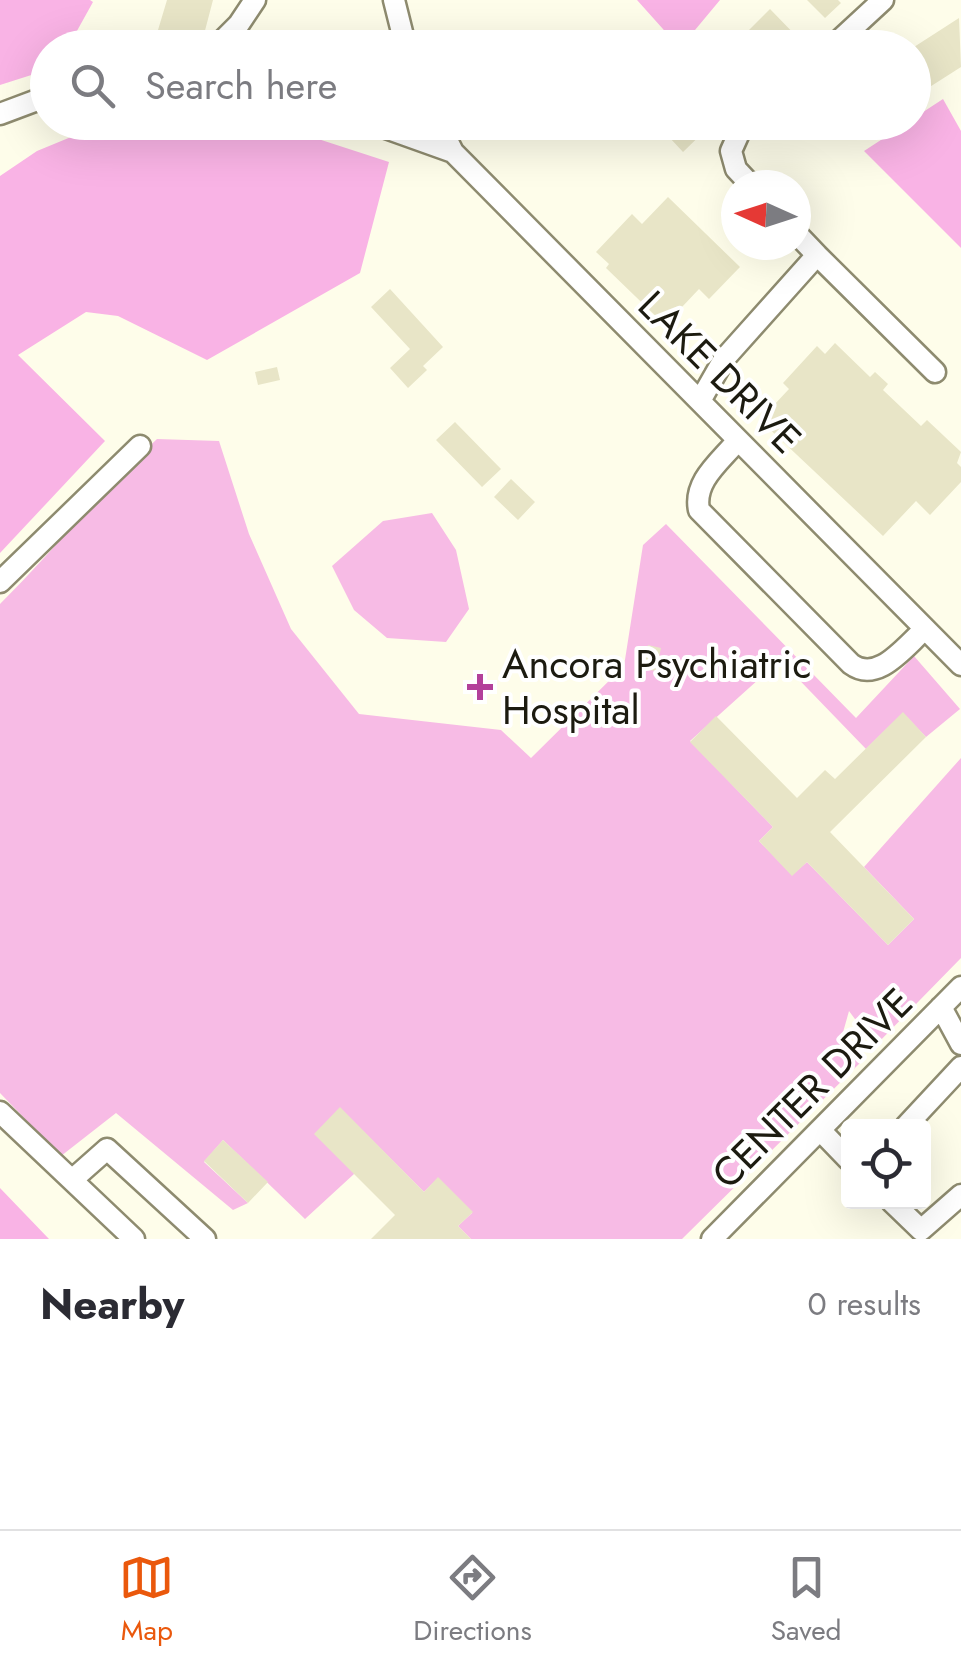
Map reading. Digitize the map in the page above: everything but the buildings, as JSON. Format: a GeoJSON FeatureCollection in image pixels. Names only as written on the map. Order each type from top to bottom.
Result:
{"type":"FeatureCollection","features":[{"type":"Feature","properties":{"kind":"lane"},"geometry":{"type":"LineString","coordinates":[[234,30],[255,0]]}},
{"type":"Feature","properties":{"kind":"lane"},"geometry":{"type":"LineString","coordinates":[[394,0],[402,30]]}},
{"type":"Feature","properties":{"kind":"lane"},"geometry":{"type":"LineString","coordinates":[[850,30],[882,0]]}},
{"type":"Feature","properties":{"kind":"lane"},"geometry":{"type":"LineString","coordinates":[[0,114],[30,103]]}},
{"type":"Feature","properties":{"kind":"lane"},"geometry":{"type":"LineString","coordinates":[[419,140],[453,152]]}},
{"type":"Feature","properties":{"kind":"lane","name":"LAKE DRIVE"},"geometry":{"type":"LineString","coordinates":[[447,140],[453,152],[961,665]]}},
{"type":"Feature","properties":{"kind":"lane"},"geometry":{"type":"LineString","coordinates":[[736,140],[730,151],[737,170]]}},
{"type":"Feature","properties":{"kind":"lane"},"geometry":{"type":"LineString","coordinates":[[811,249],[935,372]]}},
{"type":"Feature","properties":{"kind":"lane"},"geometry":{"type":"LineString","coordinates":[[700,401],[724,358],[817,255]]}},
{"type":"Feature","properties":{"kind":"lane"},"geometry":{"type":"LineString","coordinates":[[738,440],[700,484],[696,496],[699,510],[837,650],[858,670],[878,670],[925,629]]}},
{"type":"Feature","properties":{"kind":"lane"},"geometry":{"type":"LineString","coordinates":[[0,582],[140,446]]}},
{"type":"Feature","properties":{"kind":"lane","name":"CENTER DRIVE"},"geometry":{"type":"LineString","coordinates":[[712,1239],[961,987]]}},
{"type":"Feature","properties":{"kind":"lane"},"geometry":{"type":"LineString","coordinates":[[942,1007],[961,1044]]}},
{"type":"Feature","properties":{"kind":"lane"},"geometry":{"type":"LineString","coordinates":[[912,1119],[961,1066]]}},
{"type":"Feature","properties":{"kind":"lane"},"geometry":{"type":"LineString","coordinates":[[0,1112],[134,1239]]}},
{"type":"Feature","properties":{"kind":"lane"},"geometry":{"type":"LineString","coordinates":[[820,1130],[841,1152]]}},
{"type":"Feature","properties":{"kind":"lane"},"geometry":{"type":"LineString","coordinates":[[72,1180],[107,1150],[204,1239]]}},
{"type":"Feature","properties":{"kind":"lane"},"geometry":{"type":"LineString","coordinates":[[900,1209],[922,1230],[961,1195]]}},
{"type":"Feature","properties":{"kind":"shaded area"},"geometry":{"type":"Polygon","coordinates":[[[0,0],[93,2],[77,30],[30,30],[30,75],[0,85],[0,0]]]}},
{"type":"Feature","properties":{"kind":"shaded area"},"geometry":{"type":"Polygon","coordinates":[[[637,0],[720,0],[695,30],[664,30],[637,0]]]}},
{"type":"Feature","properties":{"kind":"shaded area"},"geometry":{"type":"Polygon","coordinates":[[[943,99],[961,131],[961,248],[864,151],[881,140],[931,140],[931,107],[943,99]]]}},
{"type":"Feature","properties":{"kind":"shaded area"},"geometry":{"type":"Polygon","coordinates":[[[64,140],[321,140],[389,162],[360,273],[207,360],[118,316],[86,312],[18,355],[105,441],[0,553],[0,176],[37,151],[64,140]]]}},
{"type":"Feature","properties":{"kind":"shaded area"},"geometry":{"type":"Polygon","coordinates":[[[157,439],[219,441],[249,534],[291,629],[359,714],[501,730],[531,758],[624,666],[643,545],[666,524],[856,718],[914,656],[960,709],[926,737],[903,713],[866,749],[780,660],[690,741],[773,827],[759,841],[792,875],[807,862],[888,945],[914,919],[864,867],[961,758],[961,958],[875,1046],[849,1011],[842,1036],[863,1060],[682,1239],[471,1239],[458,1226],[472,1213],[438,1178],[424,1192],[340,1108],[354,1174],[305,1219],[223,1140],[204,1162],[248,1203],[233,1210],[116,1113],[61,1156],[0,1093],[0,604],[157,439]]]}},
{"type":"Feature","properties":{"kind":"shaded area"},"geometry":{"type":"Polygon","coordinates":[[[432,513],[456,550],[469,609],[446,642],[387,638],[354,610],[332,566],[383,521],[432,513]]]}},
{"type":"Feature","properties":{"kind":"shaded area"},"geometry":{"type":"Polygon","coordinates":[[[0,1188],[49,1239],[0,1239],[0,1188]]]}},
{"type":"Feature","properties":{"kind":"place","name":"Ancora Psychiatric Hospital"},"geometry":{"type":"Point","coordinates":[480,687]}}]}
